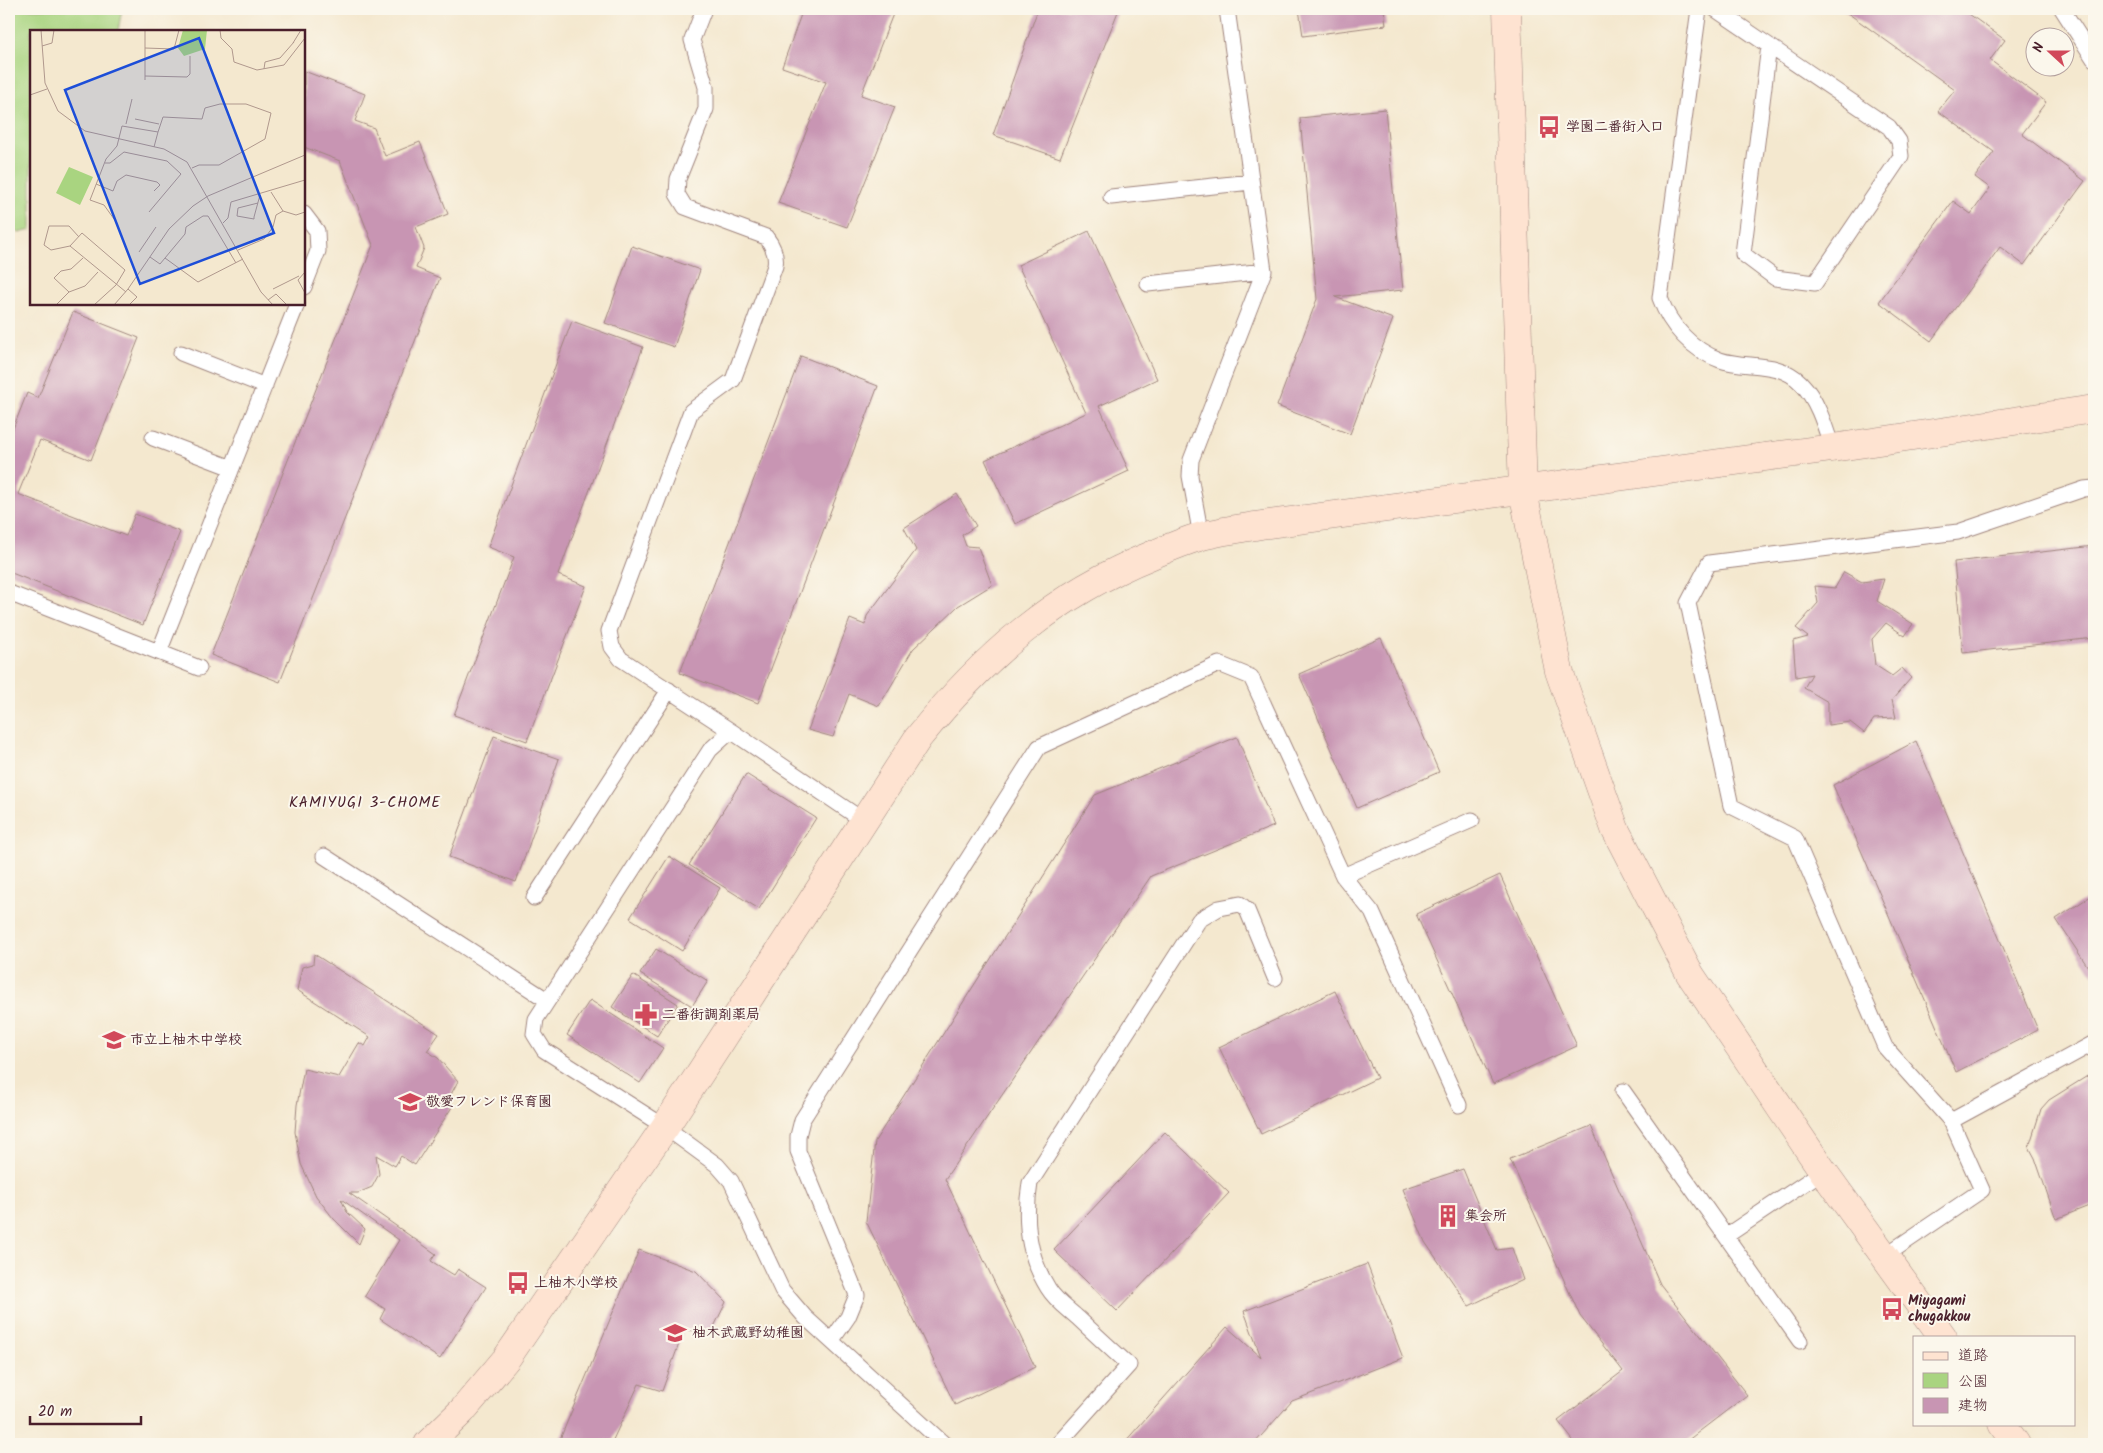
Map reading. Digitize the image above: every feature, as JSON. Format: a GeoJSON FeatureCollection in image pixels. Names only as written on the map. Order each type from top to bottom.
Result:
{"type":"FeatureCollection","features":[{"type":"Feature","properties":{"kind":"street"},"geometry":{"type":"LineString","coordinates":[[1507,9],[1523,491],[1559,671],[1615,829],[1690,974],[1823,1171],[1886,1255],[1941,1334]]}},
{"type":"Feature","properties":{"kind":"street"},"geometry":{"type":"LineString","coordinates":[[428,1444],[462,1412],[506,1359],[665,1127],[918,738],[943,707],[981,666],[1019,633],[1069,598],[1121,568],[1201,536],[1261,525],[1832,448],[2094,409]]}},
{"type":"Feature","properties":{"kind":"street"},"geometry":{"type":"LineString","coordinates":[[2003,1426],[2016,1444]]}},
{"type":"Feature","properties":{"kind":"lane"},"geometry":{"type":"LineString","coordinates":[[704,9],[692,40],[706,87],[706,109],[678,179],[677,194],[685,207],[766,237],[776,258],[775,266],[733,380],[691,410],[609,631],[612,647],[621,659],[864,821]]}},
{"type":"Feature","properties":{"kind":"lane"},"geometry":{"type":"LineString","coordinates":[[1201,536],[1190,476],[1191,460],[1264,271],[1227,9]]}},
{"type":"Feature","properties":{"kind":"lane"},"geometry":{"type":"LineString","coordinates":[[1700,9],[1660,298],[1673,324],[1698,348],[1721,360],[1768,366],[1788,373],[1801,383],[1813,401],[1824,424],[1832,448]]}},
{"type":"Feature","properties":{"kind":"lane"},"geometry":{"type":"LineString","coordinates":[[1715,9],[1889,127],[1898,141],[1901,156],[1814,283],[1775,278],[1742,254],[1769,46]]}},
{"type":"Feature","properties":{"kind":"lane"},"geometry":{"type":"LineString","coordinates":[[2062,9],[2094,59]]}},
{"type":"Feature","properties":{"kind":"lane"},"geometry":{"type":"LineString","coordinates":[[1111,197],[1251,182]]}},
{"type":"Feature","properties":{"kind":"lane"},"geometry":{"type":"LineString","coordinates":[[305,215],[317,231],[318,251],[305,284]]}},
{"type":"Feature","properties":{"kind":"lane"},"geometry":{"type":"LineString","coordinates":[[1148,284],[1264,271]]}},
{"type":"Feature","properties":{"kind":"lane"},"geometry":{"type":"LineString","coordinates":[[159,652],[297,305]]}},
{"type":"Feature","properties":{"kind":"lane"},"geometry":{"type":"LineString","coordinates":[[181,353],[265,386]]}},
{"type":"Feature","properties":{"kind":"lane"},"geometry":{"type":"LineString","coordinates":[[153,438],[232,468]]}},
{"type":"Feature","properties":{"kind":"lane"},"geometry":{"type":"LineString","coordinates":[[1886,1255],[1982,1190],[1951,1121],[1885,1047],[1795,838],[1731,806],[1688,603],[1709,563],[1958,532],[2084,489],[2094,488]]}},
{"type":"Feature","properties":{"kind":"lane"},"geometry":{"type":"LineString","coordinates":[[9,593],[200,668]]}},
{"type":"Feature","properties":{"kind":"lane"},"geometry":{"type":"LineString","coordinates":[[832,1340],[848,1317],[857,1295],[798,1151],[798,1136],[802,1120],[1039,747],[1220,664],[1251,677],[1343,876],[1372,912],[1458,1105]]}},
{"type":"Feature","properties":{"kind":"lane"},"geometry":{"type":"LineString","coordinates":[[534,898],[669,690]]}},
{"type":"Feature","properties":{"kind":"lane"},"geometry":{"type":"LineString","coordinates":[[731,732],[710,750],[536,1019],[534,1034],[544,1050],[665,1127],[718,1165],[731,1181],[782,1290],[805,1317],[944,1444]]}},
{"type":"Feature","properties":{"kind":"lane"},"geometry":{"type":"LineString","coordinates":[[1343,876],[1472,820]]}},
{"type":"Feature","properties":{"kind":"lane"},"geometry":{"type":"LineString","coordinates":[[324,856],[548,1000]]}},
{"type":"Feature","properties":{"kind":"lane"},"geometry":{"type":"LineString","coordinates":[[1058,1444],[1130,1365],[1048,1289],[1033,1253],[1028,1230],[1026,1206],[1030,1183],[1199,920],[1219,908],[1240,904],[1248,910],[1275,978]]}},
{"type":"Feature","properties":{"kind":"lane"},"geometry":{"type":"LineString","coordinates":[[1951,1121],[2094,1043]]}},
{"type":"Feature","properties":{"kind":"lane"},"geometry":{"type":"LineString","coordinates":[[1622,1091],[1800,1341]]}},
{"type":"Feature","properties":{"kind":"lane"},"geometry":{"type":"LineString","coordinates":[[1726,1236],[1823,1171]]}},
{"type":"Feature","properties":{"kind":"green space"},"geometry":{"type":"Polygon","coordinates":[[[9,9],[122,9],[118,30],[30,30],[30,230],[19,233],[9,226],[9,9]]]}},
{"type":"Feature","properties":{"kind":"building"},"geometry":{"type":"Polygon","coordinates":[[[803,9],[895,9],[861,95],[895,107],[847,227],[778,203],[826,82],[782,67],[803,9]]]}},
{"type":"Feature","properties":{"kind":"building"},"geometry":{"type":"Polygon","coordinates":[[[1038,9],[1119,9],[1060,158],[993,135],[1038,9]]]}},
{"type":"Feature","properties":{"kind":"building"},"geometry":{"type":"Polygon","coordinates":[[[1299,9],[1384,9],[1386,25],[1303,36],[1299,9]]]}},
{"type":"Feature","properties":{"kind":"building"},"geometry":{"type":"Polygon","coordinates":[[[1842,9],[1962,9],[2005,40],[1990,60],[2046,102],[2022,134],[2085,181],[2024,265],[2000,247],[1931,341],[1879,302],[1953,201],[1971,214],[1990,188],[1975,177],[1994,152],[1938,111],[1955,90],[1842,9]]]}},
{"type":"Feature","properties":{"kind":"building"},"geometry":{"type":"Polygon","coordinates":[[[305,71],[365,94],[355,121],[374,128],[385,156],[420,142],[448,214],[416,227],[424,248],[416,268],[440,278],[280,682],[211,655],[373,245],[340,161],[305,147],[305,71]]]}},
{"type":"Feature","properties":{"kind":"building"},"geometry":{"type":"Polygon","coordinates":[[[1385,109],[1403,290],[1335,297],[1393,319],[1350,434],[1277,406],[1317,299],[1300,118],[1385,109]]]}},
{"type":"Feature","properties":{"kind":"building"},"geometry":{"type":"Polygon","coordinates":[[[1089,231],[1157,379],[1099,406],[1129,471],[1015,524],[985,460],[1086,413],[1018,265],[1089,231]]]}},
{"type":"Feature","properties":{"kind":"building"},"geometry":{"type":"Polygon","coordinates":[[[632,246],[700,270],[674,347],[605,323],[632,246]]]}},
{"type":"Feature","properties":{"kind":"building"},"geometry":{"type":"Polygon","coordinates":[[[73,312],[139,338],[91,460],[40,440],[18,494],[126,536],[135,514],[180,532],[143,625],[9,572],[9,439],[27,393],[38,398],[73,312]]]}},
{"type":"Feature","properties":{"kind":"building"},"geometry":{"type":"Polygon","coordinates":[[[572,321],[643,347],[558,575],[586,586],[527,741],[454,715],[514,557],[488,547],[572,321]]]}},
{"type":"Feature","properties":{"kind":"building"},"geometry":{"type":"Polygon","coordinates":[[[801,356],[878,386],[758,703],[680,673],[801,356]]]}},
{"type":"Feature","properties":{"kind":"building"},"geometry":{"type":"Polygon","coordinates":[[[957,494],[976,526],[962,535],[966,546],[978,547],[992,585],[958,606],[913,649],[879,706],[849,694],[833,737],[808,730],[850,619],[865,625],[867,616],[916,550],[904,528],[957,494]]]}},
{"type":"Feature","properties":{"kind":"building"},"geometry":{"type":"Polygon","coordinates":[[[2094,546],[2094,638],[1963,653],[1954,562],[2094,546]]]}},
{"type":"Feature","properties":{"kind":"building"},"geometry":{"type":"Polygon","coordinates":[[[1844,572],[1862,582],[1884,579],[1877,601],[1913,624],[1905,636],[1886,623],[1872,639],[1875,665],[1892,676],[1902,668],[1911,678],[1892,700],[1896,718],[1874,719],[1864,733],[1850,722],[1828,725],[1828,702],[1804,688],[1812,674],[1796,677],[1793,641],[1808,637],[1796,628],[1818,603],[1815,586],[1835,588],[1844,572]]]}},
{"type":"Feature","properties":{"kind":"building"},"geometry":{"type":"Polygon","coordinates":[[[1381,638],[1439,772],[1357,808],[1299,674],[1381,638]]]}},
{"type":"Feature","properties":{"kind":"building"},"geometry":{"type":"Polygon","coordinates":[[[494,736],[559,759],[516,882],[449,857],[494,736]]]}},
{"type":"Feature","properties":{"kind":"building"},"geometry":{"type":"Polygon","coordinates":[[[1237,737],[1274,826],[1151,876],[945,1179],[1035,1367],[955,1405],[866,1221],[875,1141],[1095,795],[1237,737]]]}},
{"type":"Feature","properties":{"kind":"building"},"geometry":{"type":"Polygon","coordinates":[[[1916,741],[2038,1030],[1956,1072],[1833,785],[1916,741]]]}},
{"type":"Feature","properties":{"kind":"building"},"geometry":{"type":"Polygon","coordinates":[[[746,774],[816,818],[759,909],[689,865],[746,774]]]}},
{"type":"Feature","properties":{"kind":"building"},"geometry":{"type":"Polygon","coordinates":[[[669,856],[720,888],[682,951],[630,918],[669,856]]]}},
{"type":"Feature","properties":{"kind":"building"},"geometry":{"type":"Polygon","coordinates":[[[1500,875],[1577,1046],[1493,1084],[1416,914],[1500,875]]]}},
{"type":"Feature","properties":{"kind":"building"},"geometry":{"type":"Polygon","coordinates":[[[2094,894],[2094,976],[2056,919],[2094,894]]]}},
{"type":"Feature","properties":{"kind":"building"},"geometry":{"type":"Polygon","coordinates":[[[656,949],[708,981],[692,1006],[640,974],[656,949]]]}},
{"type":"Feature","properties":{"kind":"building"},"geometry":{"type":"Polygon","coordinates":[[[314,954],[439,1034],[427,1051],[438,1058],[458,1081],[446,1104],[452,1107],[415,1165],[401,1156],[395,1166],[376,1155],[379,1174],[372,1187],[358,1193],[349,1193],[436,1254],[431,1261],[454,1275],[458,1269],[486,1287],[440,1359],[380,1319],[385,1309],[365,1296],[399,1240],[341,1199],[347,1212],[365,1229],[359,1244],[333,1218],[316,1196],[301,1164],[295,1132],[297,1105],[304,1069],[339,1077],[359,1043],[365,1046],[370,1037],[297,990],[302,967],[313,964],[314,954]]]}},
{"type":"Feature","properties":{"kind":"building"},"geometry":{"type":"Polygon","coordinates":[[[633,975],[678,1004],[657,1036],[612,1007],[633,975]]]}},
{"type":"Feature","properties":{"kind":"building"},"geometry":{"type":"Polygon","coordinates":[[[1335,991],[1377,1078],[1261,1134],[1219,1047],[1335,991]]]}},
{"type":"Feature","properties":{"kind":"building"},"geometry":{"type":"Polygon","coordinates":[[[590,1000],[663,1048],[640,1083],[567,1035],[590,1000]]]}},
{"type":"Feature","properties":{"kind":"building"},"geometry":{"type":"Polygon","coordinates":[[[2089,1075],[2094,1077],[2094,1204],[2056,1219],[2035,1158],[2029,1147],[2041,1109],[2049,1100],[2089,1075]]]}},
{"type":"Feature","properties":{"kind":"building"},"geometry":{"type":"Polygon","coordinates":[[[1591,1126],[1660,1284],[1747,1395],[1683,1444],[1576,1444],[1558,1421],[1623,1371],[1580,1316],[1510,1159],[1591,1126]]]}},
{"type":"Feature","properties":{"kind":"building"},"geometry":{"type":"Polygon","coordinates":[[[1165,1132],[1229,1193],[1117,1311],[1054,1250],[1165,1132]]]}},
{"type":"Feature","properties":{"kind":"building","name":"集会所"},"geometry":{"type":"Polygon","coordinates":[[[1463,1169],[1497,1250],[1512,1248],[1523,1280],[1469,1306],[1425,1242],[1403,1189],[1463,1169]]]}},
{"type":"Feature","properties":{"kind":"building"},"geometry":{"type":"Polygon","coordinates":[[[639,1250],[696,1271],[726,1302],[712,1331],[684,1330],[662,1391],[639,1384],[611,1444],[558,1444],[639,1250]]]}},
{"type":"Feature","properties":{"kind":"building"},"geometry":{"type":"Polygon","coordinates":[[[1367,1264],[1403,1358],[1292,1401],[1254,1444],[1123,1444],[1227,1327],[1261,1357],[1244,1311],[1367,1264]]]}},
{"type":"Feature","properties":{"kind":"place","name":"学園二番街入口"},"geometry":{"type":"Point","coordinates":[1549,127]}},
{"type":"Feature","properties":{"kind":"place","name":"二番街調剤薬局"},"geometry":{"type":"Point","coordinates":[646,1015]}},
{"type":"Feature","properties":{"kind":"place","name":"市立上柚木中学校"},"geometry":{"type":"Point","coordinates":[114,1040]}},
{"type":"Feature","properties":{"kind":"place","name":"敬愛フレンド保育園"},"geometry":{"type":"Point","coordinates":[410,1102]}},
{"type":"Feature","properties":{"kind":"place","name":"集会所"},"geometry":{"type":"Point","coordinates":[1448,1216]}},
{"type":"Feature","properties":{"kind":"place","name":"上柚木小学校"},"geometry":{"type":"Point","coordinates":[518,1283]}},
{"type":"Feature","properties":{"kind":"place","name":"Miyagami chugakkou"},"geometry":{"type":"Point","coordinates":[1892,1309]}},
{"type":"Feature","properties":{"kind":"place","name":"柚木武蔵野幼稚園"},"geometry":{"type":"Point","coordinates":[675,1333]}},
{"type":"Feature","properties":{"kind":"district","name":"KAMIYUGI 3-CHOME"},"geometry":{"type":"Point","coordinates":[365,803]}}]}
